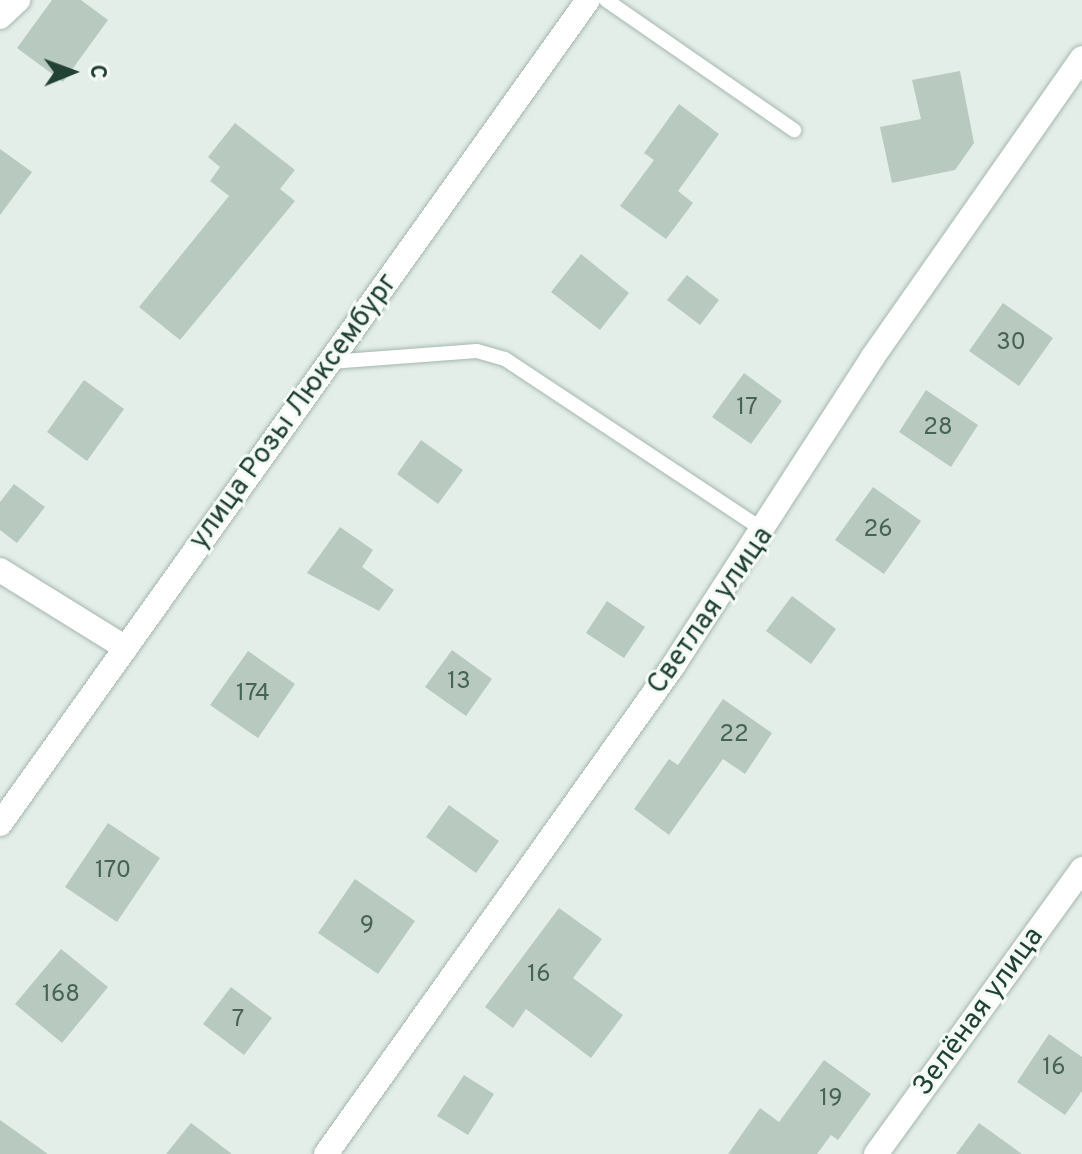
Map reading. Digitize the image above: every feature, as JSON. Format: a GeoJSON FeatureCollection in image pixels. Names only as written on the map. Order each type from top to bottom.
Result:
{"type":"FeatureCollection","features":[{"type":"Feature","properties":{"kind":"street"},"geometry":{"type":"LineString","coordinates":[[0,17],[18,0]]}},
{"type":"Feature","properties":{"kind":"street","name":"улица Розы Люксембург"},"geometry":{"type":"LineString","coordinates":[[0,824],[588,0]]}},
{"type":"Feature","properties":{"kind":"street","name":"Светлая улица"},"geometry":{"type":"LineString","coordinates":[[326,1154],[765,531],[872,358],[1082,58]]}},
{"type":"Feature","properties":{"kind":"street"},"geometry":{"type":"LineString","coordinates":[[0,570],[126,648]]}},
{"type":"Feature","properties":{"kind":"street","name":"Зелёная улица"},"geometry":{"type":"LineString","coordinates":[[876,1154],[1082,869]]}},
{"type":"Feature","properties":{"kind":"lane"},"geometry":{"type":"LineString","coordinates":[[606,0],[794,130]]}},
{"type":"Feature","properties":{"kind":"lane"},"geometry":{"type":"LineString","coordinates":[[330,362],[477,351],[505,359],[765,531]]}},
{"type":"Feature","properties":{"kind":"building"},"geometry":{"type":"Polygon","coordinates":[[[52,0],[81,0],[108,20],[63,82],[17,48],[52,0]]]}},
{"type":"Feature","properties":{"kind":"building"},"geometry":{"type":"Polygon","coordinates":[[[960,71],[974,143],[955,170],[892,183],[880,127],[921,119],[912,80],[960,71]]]}},
{"type":"Feature","properties":{"kind":"building"},"geometry":{"type":"Polygon","coordinates":[[[679,104],[719,134],[678,191],[693,203],[666,239],[620,206],[654,160],[644,153],[679,104]]]}},
{"type":"Feature","properties":{"kind":"building"},"geometry":{"type":"Polygon","coordinates":[[[235,123],[295,170],[280,189],[295,201],[180,340],[139,307],[229,196],[210,181],[220,167],[208,157],[235,123]]]}},
{"type":"Feature","properties":{"kind":"building"},"geometry":{"type":"Polygon","coordinates":[[[0,149],[32,172],[0,215],[0,149]]]}},
{"type":"Feature","properties":{"kind":"building"},"geometry":{"type":"Polygon","coordinates":[[[581,254],[629,293],[600,330],[551,292],[581,254]]]}},
{"type":"Feature","properties":{"kind":"building"},"geometry":{"type":"Polygon","coordinates":[[[687,275],[719,300],[700,325],[667,300],[687,275]]]}},
{"type":"Feature","properties":{"kind":"building"},"geometry":{"type":"Polygon","coordinates":[[[1003,303],[1053,338],[1019,386],[969,351],[1003,303]]]}},
{"type":"Feature","properties":{"kind":"building"},"geometry":{"type":"Polygon","coordinates":[[[744,373],[782,401],[751,444],[712,417],[744,373]]]}},
{"type":"Feature","properties":{"kind":"building"},"geometry":{"type":"Polygon","coordinates":[[[84,380],[124,409],[87,461],[47,432],[84,380]]]}},
{"type":"Feature","properties":{"kind":"building"},"geometry":{"type":"Polygon","coordinates":[[[926,390],[978,425],[951,467],[899,432],[926,390]]]}},
{"type":"Feature","properties":{"kind":"building"},"geometry":{"type":"Polygon","coordinates":[[[421,440],[463,470],[438,504],[397,474],[421,440]]]}},
{"type":"Feature","properties":{"kind":"building"},"geometry":{"type":"Polygon","coordinates":[[[14,484],[45,507],[17,543],[0,530],[0,502],[14,484]]]}},
{"type":"Feature","properties":{"kind":"building"},"geometry":{"type":"Polygon","coordinates":[[[873,487],[921,521],[884,574],[835,540],[873,487]]]}},
{"type":"Feature","properties":{"kind":"building"},"geometry":{"type":"Polygon","coordinates":[[[340,527],[373,550],[362,567],[394,590],[379,611],[307,573],[340,527]]]}},
{"type":"Feature","properties":{"kind":"building"},"geometry":{"type":"Polygon","coordinates":[[[792,596],[836,629],[811,664],[766,631],[792,596]]]}},
{"type":"Feature","properties":{"kind":"building"},"geometry":{"type":"Polygon","coordinates":[[[607,601],[645,627],[624,658],[586,633],[607,601]]]}},
{"type":"Feature","properties":{"kind":"building"},"geometry":{"type":"Polygon","coordinates":[[[452,650],[492,679],[466,716],[425,687],[452,650]]]}},
{"type":"Feature","properties":{"kind":"building"},"geometry":{"type":"Polygon","coordinates":[[[248,651],[295,684],[258,738],[210,705],[248,651]]]}},
{"type":"Feature","properties":{"kind":"building"},"geometry":{"type":"Polygon","coordinates":[[[723,699],[772,733],[745,774],[723,759],[669,835],[634,809],[669,759],[678,765],[723,699]]]}},
{"type":"Feature","properties":{"kind":"building"},"geometry":{"type":"Polygon","coordinates":[[[449,805],[499,841],[476,873],[426,837],[449,805]]]}},
{"type":"Feature","properties":{"kind":"building"},"geometry":{"type":"Polygon","coordinates":[[[108,823],[160,858],[117,922],[65,887],[108,823]]]}},
{"type":"Feature","properties":{"kind":"building"},"geometry":{"type":"Polygon","coordinates":[[[355,879],[415,921],[378,974],[318,933],[355,879]]]}},
{"type":"Feature","properties":{"kind":"building"},"geometry":{"type":"Polygon","coordinates":[[[559,908],[602,939],[573,978],[623,1015],[591,1058],[526,1009],[513,1028],[485,1007],[559,908]]]}},
{"type":"Feature","properties":{"kind":"building"},"geometry":{"type":"Polygon","coordinates":[[[61,949],[108,987],[62,1043],[15,1004],[61,949]]]}},
{"type":"Feature","properties":{"kind":"building"},"geometry":{"type":"Polygon","coordinates":[[[231,987],[272,1018],[244,1055],[203,1024],[231,987]]]}},
{"type":"Feature","properties":{"kind":"building"},"geometry":{"type":"Polygon","coordinates":[[[1049,1034],[1082,1057],[1082,1091],[1065,1115],[1017,1082],[1049,1034]]]}},
{"type":"Feature","properties":{"kind":"building"},"geometry":{"type":"Polygon","coordinates":[[[824,1060],[871,1094],[838,1140],[831,1135],[817,1154],[728,1154],[760,1108],[779,1122],[824,1060]]]}},
{"type":"Feature","properties":{"kind":"building"},"geometry":{"type":"Polygon","coordinates":[[[464,1075],[494,1094],[468,1135],[437,1116],[464,1075]]]}},
{"type":"Feature","properties":{"kind":"building"},"geometry":{"type":"Polygon","coordinates":[[[0,1120],[48,1154],[0,1154],[0,1120]]]}},
{"type":"Feature","properties":{"kind":"building"},"geometry":{"type":"Polygon","coordinates":[[[191,1123],[232,1154],[166,1154],[191,1123]]]}},
{"type":"Feature","properties":{"kind":"building"},"geometry":{"type":"Polygon","coordinates":[[[979,1123],[1022,1154],[956,1154],[979,1123]]]}}]}
